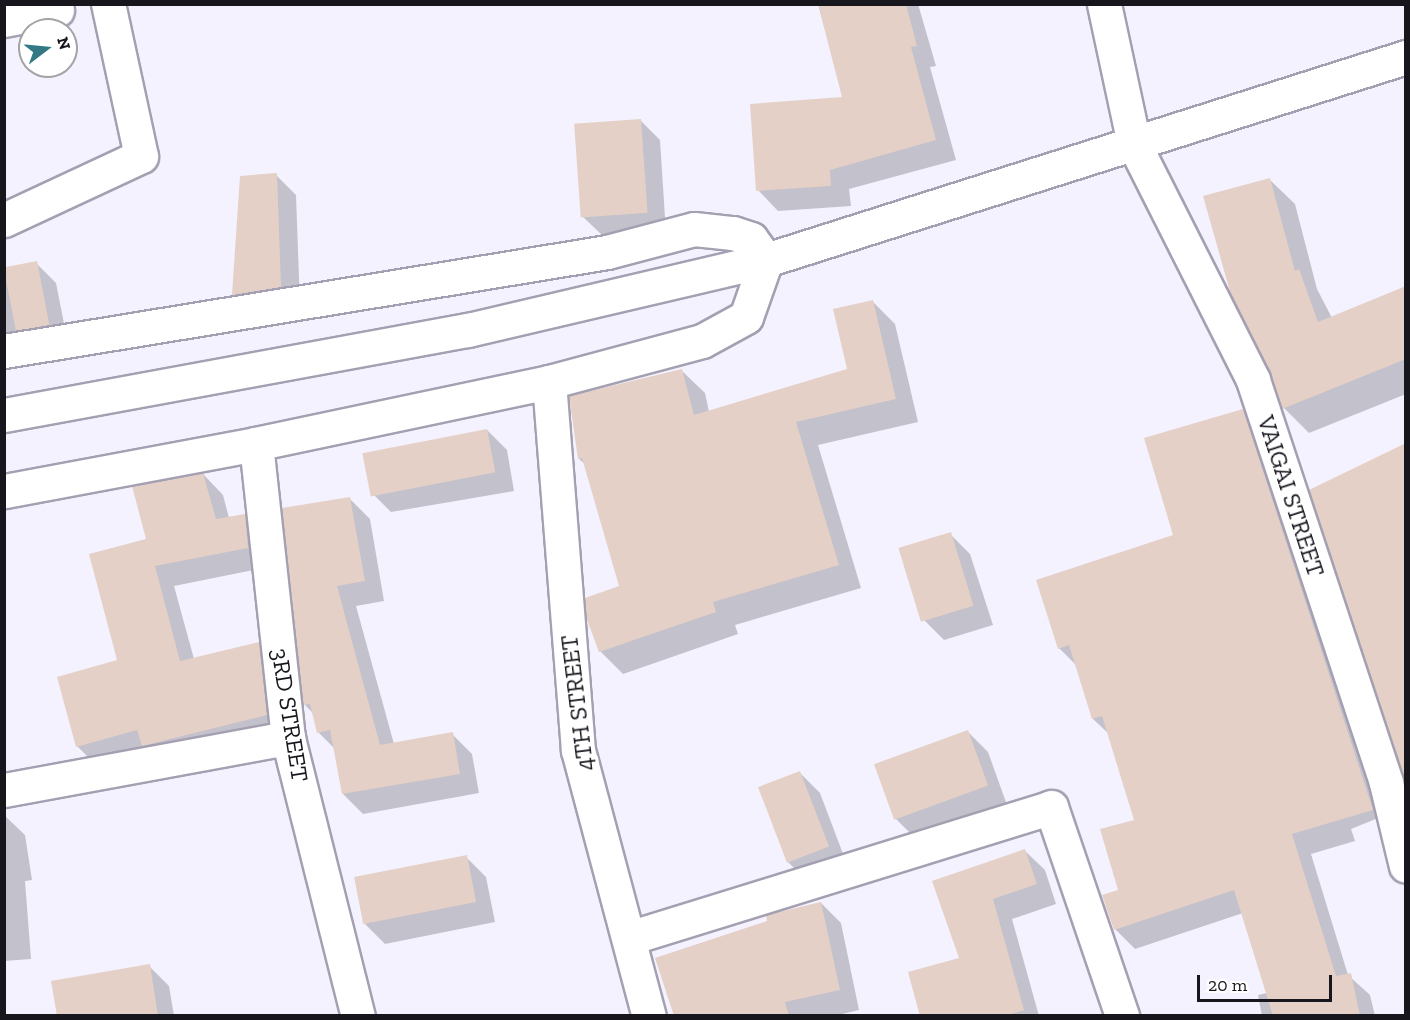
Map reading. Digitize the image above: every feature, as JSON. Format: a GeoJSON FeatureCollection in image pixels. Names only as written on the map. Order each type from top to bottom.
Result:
{"type":"FeatureCollection","features":[{"type":"Feature","properties":{"kind":"street"},"geometry":{"type":"LineString","coordinates":[[4,220],[141,156],[108,4]]}},
{"type":"Feature","properties":{"kind":"street","name":"VAIGAI STREET"},"geometry":{"type":"LineString","coordinates":[[1104,4],[1134,144],[1252,381],[1386,783],[1406,866]]}},
{"type":"Feature","properties":{"kind":"street"},"geometry":{"type":"LineString","coordinates":[[4,20],[57,10]]}},
{"type":"Feature","properties":{"kind":"street"},"geometry":{"type":"LineString","coordinates":[[4,414],[468,330],[766,260],[1406,57]]}},
{"type":"Feature","properties":{"kind":"street"},"geometry":{"type":"LineString","coordinates":[[4,351],[607,252],[694,229],[751,239],[766,260]]}},
{"type":"Feature","properties":{"kind":"street"},"geometry":{"type":"LineString","coordinates":[[4,491],[256,444],[549,382],[702,341],[746,317],[766,260]]}},
{"type":"Feature","properties":{"kind":"street","name":"4TH STREET"},"geometry":{"type":"LineString","coordinates":[[549,382],[578,750],[649,1016]]}},
{"type":"Feature","properties":{"kind":"street","name":"3RD STREET"},"geometry":{"type":"LineString","coordinates":[[256,444],[288,738],[358,1016]]}},
{"type":"Feature","properties":{"kind":"street"},"geometry":{"type":"LineString","coordinates":[[4,790],[288,738]]}},
{"type":"Feature","properties":{"kind":"street"},"geometry":{"type":"LineString","coordinates":[[629,938],[1051,807],[1122,1016]]}},
{"type":"Feature","properties":{"kind":"building"},"geometry":{"type":"Polygon","coordinates":[[[818,4],[906,4],[917,46],[911,47],[936,140],[830,170],[831,186],[756,191],[750,104],[842,97],[818,4]]]}},
{"type":"Feature","properties":{"kind":"building"},"geometry":{"type":"Polygon","coordinates":[[[641,119],[648,213],[581,217],[574,124],[641,119]]]}},
{"type":"Feature","properties":{"kind":"building"},"geometry":{"type":"Polygon","coordinates":[[[277,173],[281,287],[232,295],[240,176],[277,173]]]}},
{"type":"Feature","properties":{"kind":"building"},"geometry":{"type":"Polygon","coordinates":[[[1270,178],[1295,271],[1299,269],[1318,322],[1406,286],[1406,359],[1282,409],[1270,372],[1231,295],[1203,196],[1270,178]]]}},
{"type":"Feature","properties":{"kind":"building"},"geometry":{"type":"Polygon","coordinates":[[[37,261],[49,325],[16,331],[4,267],[37,261]]]}},
{"type":"Feature","properties":{"kind":"building"},"geometry":{"type":"Polygon","coordinates":[[[873,300],[896,399],[796,422],[839,565],[713,602],[716,612],[599,652],[586,617],[585,598],[619,586],[582,458],[578,459],[569,396],[682,369],[694,415],[847,369],[833,309],[873,300]]]}},
{"type":"Feature","properties":{"kind":"building"},"geometry":{"type":"Polygon","coordinates":[[[1243,409],[1373,810],[1292,834],[1336,976],[1351,973],[1360,1016],[1273,1016],[1234,890],[1114,930],[1102,895],[1118,890],[1100,829],[1134,820],[1102,716],[1092,719],[1069,645],[1058,649],[1036,580],[1173,535],[1144,438],[1243,409]]]}},
{"type":"Feature","properties":{"kind":"building"},"geometry":{"type":"Polygon","coordinates":[[[487,429],[495,472],[371,496],[362,453],[487,429]]]}},
{"type":"Feature","properties":{"kind":"building"},"geometry":{"type":"Polygon","coordinates":[[[1406,443],[1406,784],[1309,490],[1406,443]]]}},
{"type":"Feature","properties":{"kind":"building"},"geometry":{"type":"Polygon","coordinates":[[[203,473],[216,519],[245,514],[248,548],[155,566],[180,661],[259,642],[267,715],[142,746],[137,730],[76,747],[57,677],[117,660],[89,554],[146,539],[132,486],[203,473]]]}},
{"type":"Feature","properties":{"kind":"building"},"geometry":{"type":"Polygon","coordinates":[[[350,497],[365,581],[337,586],[380,745],[453,732],[460,774],[342,794],[330,730],[317,733],[310,704],[303,705],[282,508],[350,497]]]}},
{"type":"Feature","properties":{"kind":"building"},"geometry":{"type":"Polygon","coordinates":[[[951,532],[974,606],[921,622],[898,548],[951,532]]]}},
{"type":"Feature","properties":{"kind":"building"},"geometry":{"type":"Polygon","coordinates":[[[968,730],[988,785],[894,820],[874,764],[968,730]]]}},
{"type":"Feature","properties":{"kind":"building"},"geometry":{"type":"Polygon","coordinates":[[[800,771],[829,847],[787,863],[758,787],[800,771]]]}},
{"type":"Feature","properties":{"kind":"building"},"geometry":{"type":"Polygon","coordinates":[[[1025,849],[1037,884],[993,899],[1024,1010],[1005,1016],[920,1016],[908,972],[959,958],[932,881],[1025,849]]]}},
{"type":"Feature","properties":{"kind":"building"},"geometry":{"type":"Polygon","coordinates":[[[467,855],[476,902],[363,924],[354,877],[467,855]]]}},
{"type":"Feature","properties":{"kind":"building"},"geometry":{"type":"Polygon","coordinates":[[[821,902],[840,990],[785,1002],[789,1016],[674,1016],[655,958],[767,921],[766,915],[821,902]]]}},
{"type":"Feature","properties":{"kind":"building"},"geometry":{"type":"Polygon","coordinates":[[[150,964],[158,1016],[57,1016],[51,981],[150,964]]]}}]}
